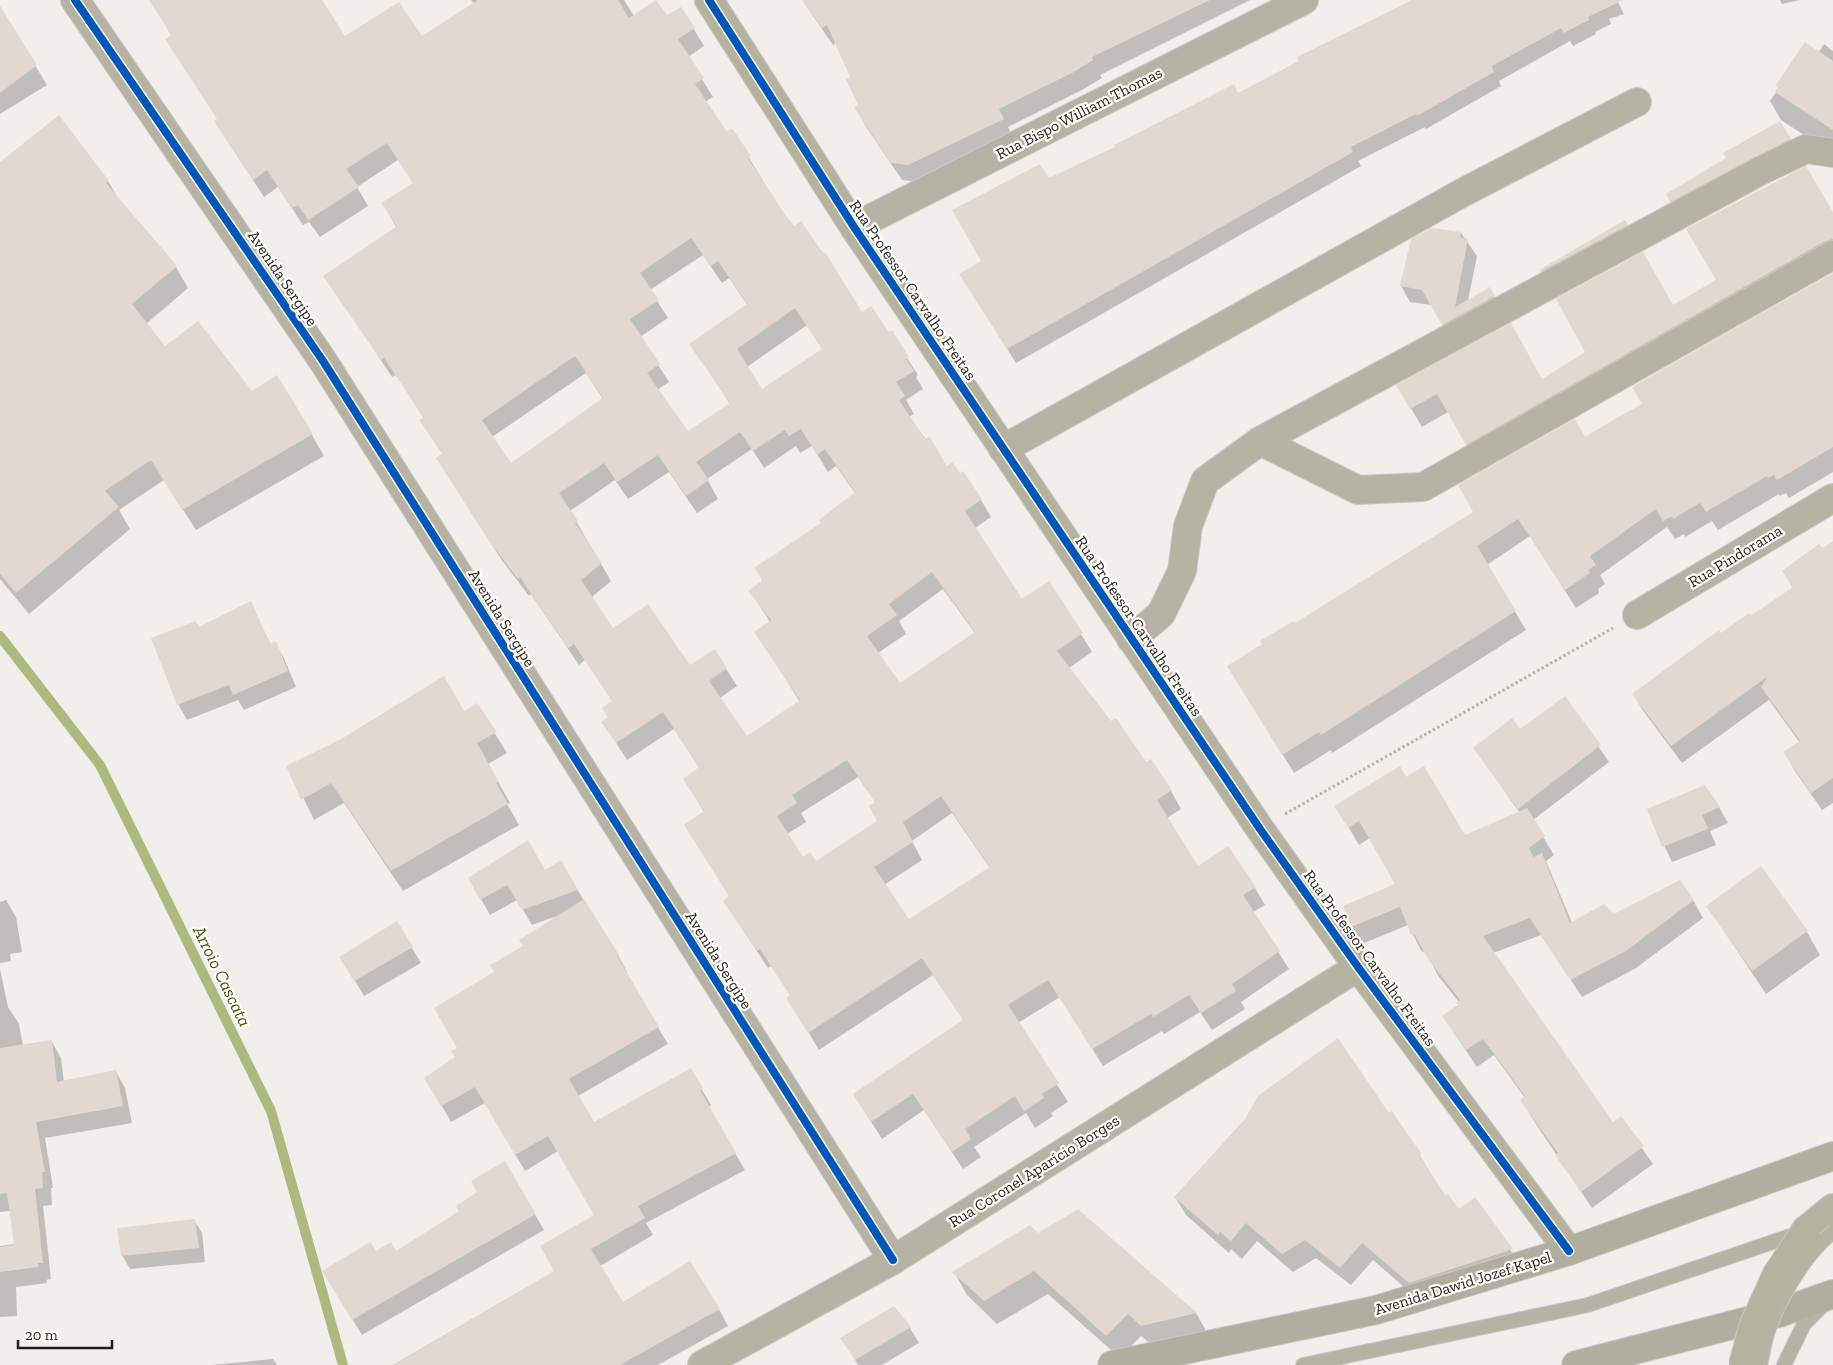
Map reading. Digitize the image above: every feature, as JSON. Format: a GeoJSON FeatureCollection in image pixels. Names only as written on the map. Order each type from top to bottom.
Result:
{"type":"FeatureCollection","features":[{"type":"Feature","properties":{"kind":"main road","name":"Avenida Dawid Jozef Kapel"},"geometry":{"type":"LineString","coordinates":[[1112,1365],[1376,1310],[1569,1251],[1833,1156]]}},
{"type":"Feature","properties":{"kind":"main road"},"geometry":{"type":"LineString","coordinates":[[1576,1365],[1779,1313],[1833,1294]]}},
{"type":"Feature","properties":{"kind":"street","name":"Avenida Sergipe"},"geometry":{"type":"LineString","coordinates":[[75,0],[323,361],[893,1260]]}},
{"type":"Feature","properties":{"kind":"street","name":"Rua Professor Carvalho Freitas"},"geometry":{"type":"LineString","coordinates":[[709,0],[854,227],[1260,829],[1358,967],[1569,1251]]}},
{"type":"Feature","properties":{"kind":"street","name":"Rua Bispo William Thomas"},"geometry":{"type":"LineString","coordinates":[[854,227],[1304,0]]}},
{"type":"Feature","properties":{"kind":"street"},"geometry":{"type":"LineString","coordinates":[[1003,449],[1462,193],[1637,102]]}},
{"type":"Feature","properties":{"kind":"street"},"geometry":{"type":"LineString","coordinates":[[1131,639],[1161,614],[1182,571],[1188,526],[1205,481],[1260,441],[1760,171],[1806,149],[1833,153]]}},
{"type":"Feature","properties":{"kind":"street"},"geometry":{"type":"LineString","coordinates":[[1260,441],[1358,490],[1424,486],[1833,255]]}},
{"type":"Feature","properties":{"kind":"street","name":"Rua Pindorama"},"geometry":{"type":"LineString","coordinates":[[1637,615],[1833,498]]}},
{"type":"Feature","properties":{"kind":"street","name":"Rua Coronel Aparício Borges"},"geometry":{"type":"LineString","coordinates":[[703,1365],[893,1260],[1358,967]]}},
{"type":"Feature","properties":{"kind":"street"},"geometry":{"type":"LineString","coordinates":[[1743,1365],[1753,1327],[1776,1276],[1806,1230],[1833,1208]]}},
{"type":"Feature","properties":{"kind":"lane"},"geometry":{"type":"LineString","coordinates":[[1303,1365],[1588,1305],[1833,1221]]}},
{"type":"Feature","properties":{"kind":"lane"},"geometry":{"type":"LineString","coordinates":[[1760,1365],[1768,1331],[1791,1284],[1821,1241],[1833,1232]]}},
{"type":"Feature","properties":{"kind":"lane"},"geometry":{"type":"LineString","coordinates":[[1784,1365],[1804,1324],[1833,1294]]}},
{"type":"Feature","properties":{"kind":"path"},"geometry":{"type":"LineString","coordinates":[[1260,829],[1637,615]]}},
{"type":"Feature","properties":{"kind":"building"},"geometry":{"type":"Polygon","coordinates":[[[149,0],[322,0],[345,36],[399,2],[422,36],[478,0],[618,0],[629,18],[656,0],[667,15],[681,7],[695,28],[678,39],[704,78],[695,84],[727,132],[732,128],[751,156],[748,158],[786,216],[794,226],[801,221],[823,253],[825,252],[862,312],[871,306],[889,332],[892,330],[909,357],[906,359],[914,371],[896,382],[905,396],[899,400],[925,439],[929,436],[947,466],[952,462],[960,473],[963,471],[982,499],[965,511],[1022,599],[1049,581],[1083,633],[1057,651],[1111,721],[1116,718],[1146,762],[1151,759],[1172,790],[1157,800],[1198,866],[1228,846],[1256,887],[1243,895],[1280,951],[1232,984],[1236,991],[1201,1013],[1189,995],[1153,1017],[1151,1014],[1092,1049],[1048,980],[1008,1005],[1059,1083],[1042,1094],[1044,1098],[1024,1111],[1015,1096],[965,1129],[971,1139],[952,1152],[913,1094],[871,1122],[853,1094],[963,1020],[922,958],[808,1033],[786,998],[790,995],[760,949],[757,951],[723,901],[729,896],[684,825],[704,811],[683,779],[699,767],[663,712],[616,743],[601,722],[608,717],[602,708],[612,701],[574,644],[568,648],[520,577],[518,579],[489,541],[436,458],[442,453],[419,420],[424,417],[384,358],[381,360],[323,276],[397,226],[381,203],[413,183],[387,143],[346,169],[359,187],[308,220],[298,205],[292,208],[267,170],[253,180],[214,121],[217,119],[165,39],[172,35],[149,0]],[[691,238],[640,273],[659,300],[630,319],[660,364],[647,373],[688,431],[730,403],[689,344],[747,304],[718,261],[711,266],[691,238]],[[795,308],[737,349],[762,389],[822,349],[795,308]],[[575,356],[482,420],[511,463],[603,398],[575,356]],[[801,429],[789,436],[785,430],[753,451],[740,432],[696,462],[709,480],[686,496],[658,455],[617,482],[604,463],[559,493],[578,521],[575,523],[602,563],[581,580],[613,628],[648,604],[690,665],[715,649],[727,668],[709,681],[747,736],[800,700],[754,632],[771,620],[748,591],[763,580],[754,568],[821,523],[819,520],[855,492],[825,449],[817,455],[801,429]],[[932,572],[889,604],[897,615],[867,636],[900,683],[975,632],[932,572]],[[847,760],[792,795],[797,803],[777,816],[803,857],[810,852],[816,861],[877,821],[869,806],[875,802],[847,760]],[[941,796],[903,822],[913,842],[874,867],[909,919],[990,867],[941,796]]]}},
{"type":"Feature","properties":{"kind":"building"},"geometry":{"type":"Polygon","coordinates":[[[802,0],[1210,0],[1092,57],[1093,60],[1072,73],[999,109],[1004,119],[908,165],[891,163],[854,107],[858,105],[846,79],[850,77],[827,25],[822,28],[802,0]]]}},
{"type":"Feature","properties":{"kind":"building"},"geometry":{"type":"Polygon","coordinates":[[[1412,0],[1623,0],[1588,17],[1589,20],[1564,33],[1561,28],[1492,66],[1494,72],[1417,116],[1416,114],[1351,147],[1353,152],[1007,349],[959,274],[981,261],[952,210],[1040,164],[1049,178],[1115,147],[1114,145],[1234,84],[1238,93],[1299,61],[1297,57],[1412,0]]]}},
{"type":"Feature","properties":{"kind":"building"},"geometry":{"type":"Polygon","coordinates":[[[0,6],[37,65],[0,93],[0,6]]]}},
{"type":"Feature","properties":{"kind":"building"},"geometry":{"type":"Polygon","coordinates":[[[1805,42],[1833,61],[1833,130],[1775,92],[1778,87],[1776,85],[1805,42]]]}},
{"type":"Feature","properties":{"kind":"building"},"geometry":{"type":"Polygon","coordinates":[[[59,115],[109,181],[106,183],[177,266],[132,304],[165,346],[198,321],[252,391],[277,375],[313,434],[182,510],[151,460],[105,491],[119,507],[16,593],[0,574],[0,162],[59,115]]]}},
{"type":"Feature","properties":{"kind":"building"},"geometry":{"type":"Polygon","coordinates":[[[1780,121],[1791,139],[1670,202],[1666,194],[1726,158],[1723,153],[1780,121]]]}},
{"type":"Feature","properties":{"kind":"building"},"geometry":{"type":"Polygon","coordinates":[[[1806,166],[1833,212],[1833,239],[1825,241],[1466,445],[1437,394],[1410,409],[1396,385],[1511,323],[1542,379],[1585,352],[1556,299],[1643,252],[1673,305],[1716,280],[1686,229],[1806,166]]]}},
{"type":"Feature","properties":{"kind":"building"},"geometry":{"type":"Polygon","coordinates":[[[1625,220],[1628,225],[1540,272],[1539,270],[1625,220]]]}},
{"type":"Feature","properties":{"kind":"building"},"geometry":{"type":"Polygon","coordinates":[[[1432,228],[1461,232],[1460,237],[1468,239],[1455,307],[1490,287],[1495,296],[1442,325],[1422,290],[1400,286],[1411,239],[1432,228]]]}},
{"type":"Feature","properties":{"kind":"building"},"geometry":{"type":"Polygon","coordinates":[[[1833,273],[1833,447],[1777,480],[1774,475],[1768,478],[1767,476],[1706,512],[1700,503],[1673,519],[1672,516],[1663,521],[1656,509],[1590,556],[1596,565],[1588,570],[1590,573],[1565,590],[1518,519],[1477,546],[1516,611],[1321,735],[1319,732],[1282,755],[1227,666],[1262,644],[1260,641],[1293,621],[1295,623],[1473,512],[1458,485],[1575,419],[1585,437],[1642,404],[1632,387],[1833,273]]]}},
{"type":"Feature","properties":{"kind":"building"},"geometry":{"type":"Polygon","coordinates":[[[1833,541],[1833,778],[1811,793],[1783,752],[1800,741],[1761,687],[1767,677],[1671,746],[1632,694],[1719,630],[1721,633],[1749,613],[1751,616],[1793,587],[1782,571],[1819,544],[1823,548],[1833,541]]]}},
{"type":"Feature","properties":{"kind":"building"},"geometry":{"type":"Polygon","coordinates":[[[251,601],[270,644],[276,641],[288,671],[233,695],[229,685],[177,705],[151,638],[196,621],[199,627],[251,601]]]}},
{"type":"Feature","properties":{"kind":"building"},"geometry":{"type":"Polygon","coordinates":[[[444,676],[464,711],[477,703],[497,732],[477,743],[499,782],[496,783],[508,804],[391,871],[331,783],[301,800],[286,766],[341,739],[444,676]]]}},
{"type":"Feature","properties":{"kind":"building"},"geometry":{"type":"Polygon","coordinates":[[[1565,696],[1601,745],[1518,809],[1473,748],[1512,718],[1520,729],[1565,696]]]}},
{"type":"Feature","properties":{"kind":"building"},"geometry":{"type":"Polygon","coordinates":[[[1400,766],[1406,777],[1424,766],[1465,835],[1527,808],[1545,836],[1529,848],[1533,857],[1542,853],[1570,923],[1604,904],[1614,914],[1680,880],[1694,900],[1626,951],[1570,980],[1530,918],[1483,936],[1613,1122],[1621,1116],[1644,1146],[1581,1192],[1555,1155],[1558,1153],[1520,1100],[1525,1096],[1483,1039],[1466,1050],[1442,1016],[1458,1005],[1456,1003],[1460,1000],[1428,959],[1414,934],[1411,935],[1400,907],[1351,927],[1343,906],[1395,884],[1359,821],[1348,828],[1334,806],[1400,766]]]}},
{"type":"Feature","properties":{"kind":"building"},"geometry":{"type":"Polygon","coordinates":[[[1705,785],[1720,807],[1702,815],[1708,829],[1662,847],[1647,809],[1705,785]]]}},
{"type":"Feature","properties":{"kind":"building"},"geometry":{"type":"Polygon","coordinates":[[[528,840],[545,870],[561,860],[578,890],[522,910],[507,885],[480,900],[468,878],[528,840]]]}},
{"type":"Feature","properties":{"kind":"building"},"geometry":{"type":"Polygon","coordinates":[[[1761,866],[1808,931],[1752,971],[1706,906],[1761,866]]]}},
{"type":"Feature","properties":{"kind":"building"},"geometry":{"type":"Polygon","coordinates":[[[584,899],[619,955],[617,956],[659,1027],[569,1079],[594,1122],[691,1068],[703,1088],[700,1090],[736,1153],[638,1206],[645,1218],[591,1249],[623,1302],[690,1261],[720,1309],[620,1365],[394,1365],[554,1271],[540,1246],[594,1215],[548,1136],[515,1155],[475,1087],[441,1106],[424,1078],[455,1057],[451,1051],[457,1048],[434,1008],[494,972],[490,965],[523,946],[519,940],[584,899]]]}},
{"type":"Feature","properties":{"kind":"building"},"geometry":{"type":"Polygon","coordinates":[[[397,921],[413,947],[354,981],[339,957],[397,921]]]}},
{"type":"Feature","properties":{"kind":"building"},"geometry":{"type":"Polygon","coordinates":[[[1338,1038],[1389,1113],[1392,1111],[1422,1154],[1419,1156],[1446,1196],[1448,1194],[1459,1209],[1475,1197],[1513,1249],[1409,1283],[1362,1243],[1340,1268],[1305,1240],[1282,1254],[1246,1223],[1231,1241],[1220,1232],[1218,1235],[1174,1197],[1245,1119],[1258,1096],[1338,1038]]]}},
{"type":"Feature","properties":{"kind":"building"},"geometry":{"type":"Polygon","coordinates":[[[52,1040],[57,1082],[116,1070],[123,1106],[36,1122],[45,1172],[42,1172],[43,1188],[35,1189],[43,1263],[38,1263],[38,1267],[0,1272],[0,1247],[14,1245],[7,1193],[0,1194],[0,1048],[52,1040]]]}},
{"type":"Feature","properties":{"kind":"building"},"geometry":{"type":"Polygon","coordinates":[[[505,1161],[536,1214],[352,1320],[322,1271],[370,1242],[376,1251],[391,1242],[396,1251],[459,1211],[456,1206],[477,1192],[471,1181],[505,1161]]]}},
{"type":"Feature","properties":{"kind":"building"},"geometry":{"type":"Polygon","coordinates":[[[1078,1209],[1197,1313],[1141,1326],[1128,1314],[1106,1336],[1034,1271],[984,1301],[952,1272],[1030,1225],[1038,1233],[1078,1209]]]}},
{"type":"Feature","properties":{"kind":"building"},"geometry":{"type":"Polygon","coordinates":[[[195,1219],[199,1248],[121,1256],[117,1228],[195,1219]]]}},
{"type":"Feature","properties":{"kind":"building"},"geometry":{"type":"Polygon","coordinates":[[[894,1306],[911,1327],[855,1360],[840,1338],[894,1306]]]}},
{"type":"Feature","properties":{"kind":"waterway","name":"Arroio Cascata"},"geometry":{"type":"LineString","coordinates":[[0,636],[100,765],[271,1111],[343,1365]]}},
{"type":"Feature","properties":{"kind":"cycle path"},"geometry":{"type":"LineString","coordinates":[[75,0],[323,361],[893,1260]]}},
{"type":"Feature","properties":{"kind":"cycle path"},"geometry":{"type":"LineString","coordinates":[[709,0],[854,227],[1260,829],[1358,967],[1569,1251]]}}]}
